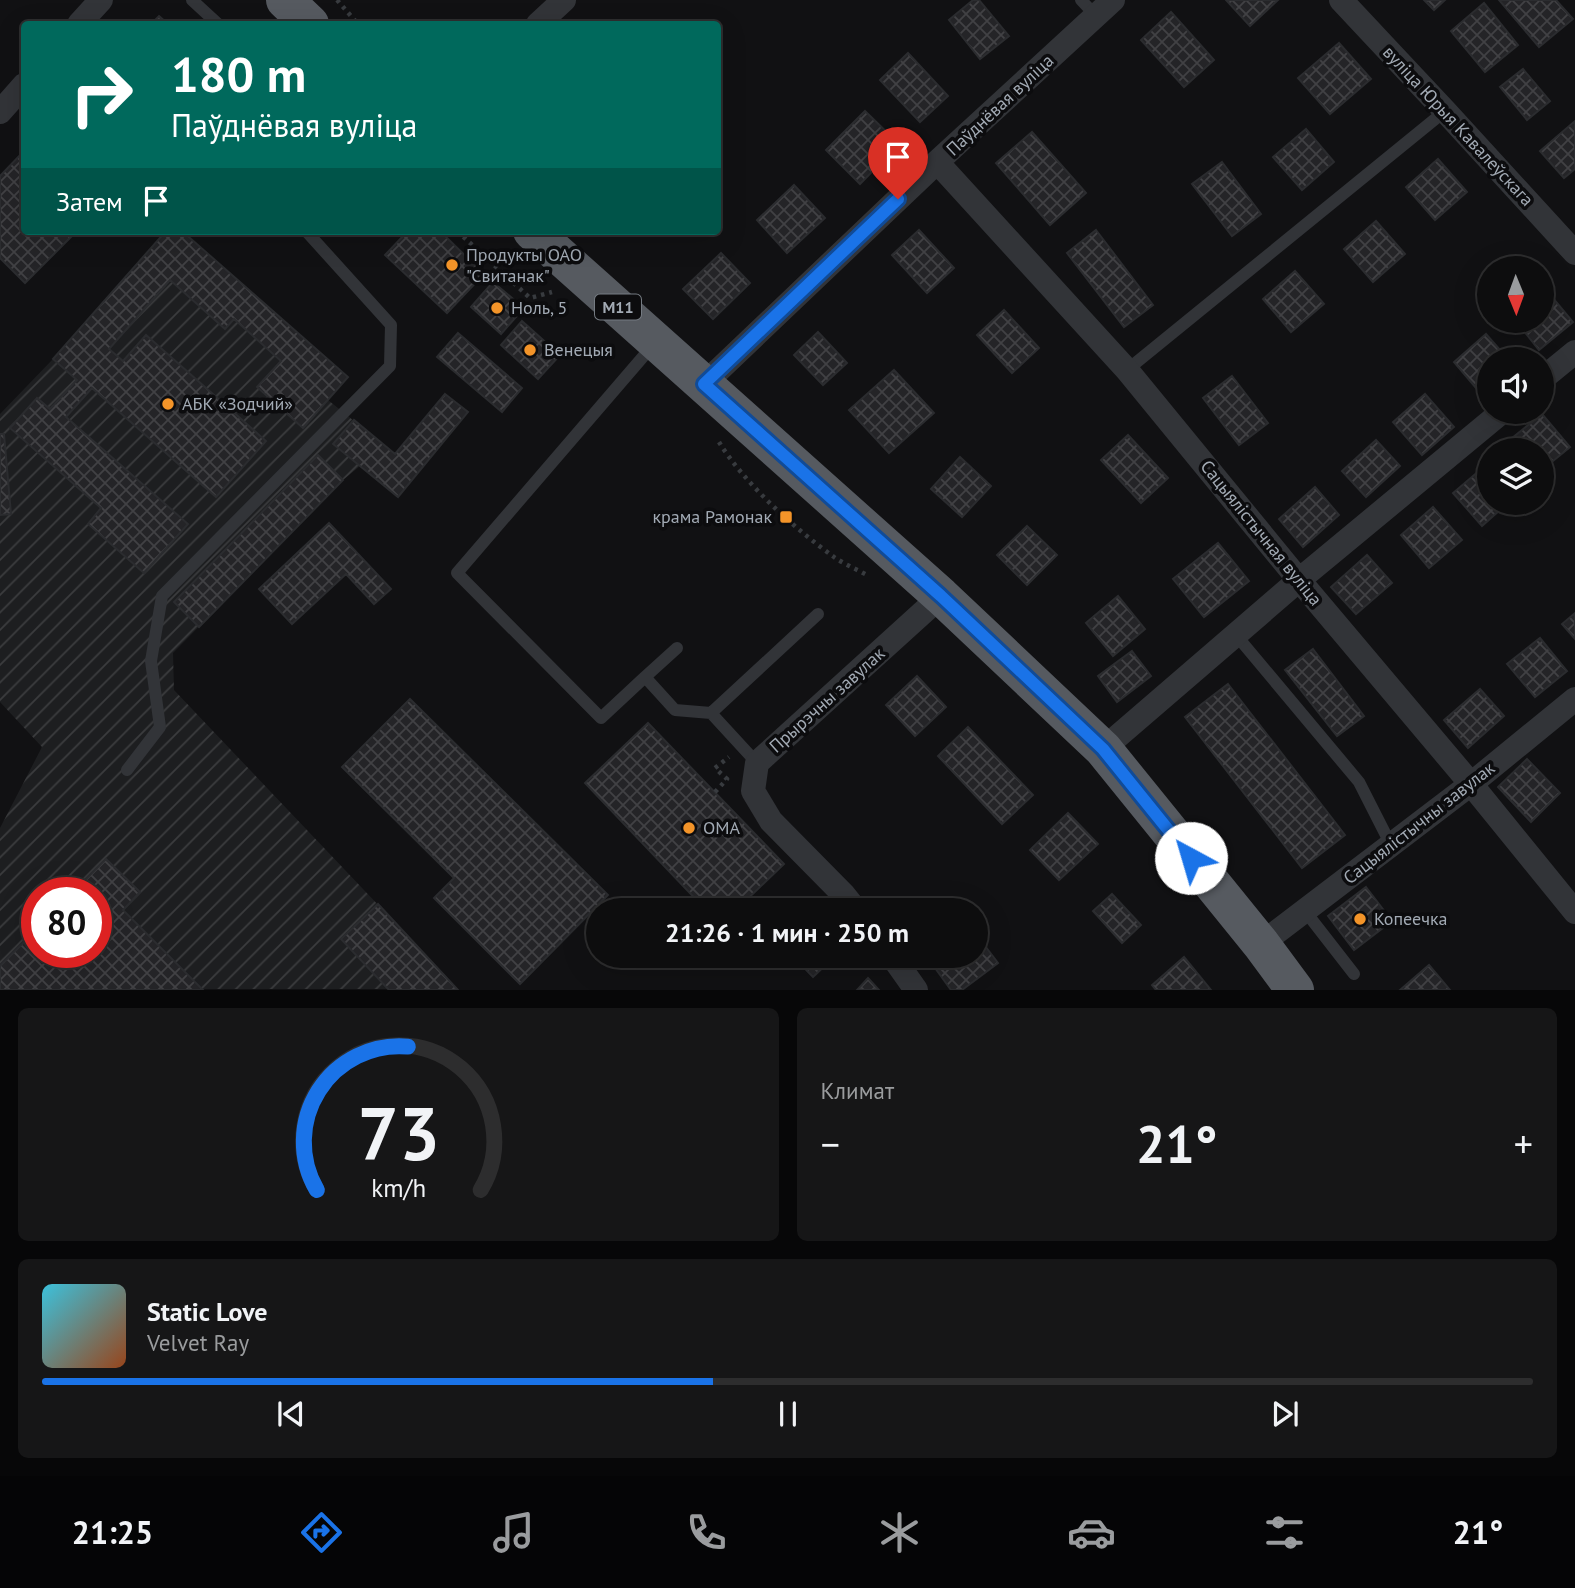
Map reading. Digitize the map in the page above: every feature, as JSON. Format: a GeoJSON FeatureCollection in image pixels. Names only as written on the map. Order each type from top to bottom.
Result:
{"type":"FeatureCollection","features":[{"type":"Feature","properties":{"kind":"highway"},"geometry":{"type":"LineString","coordinates":[[285,0],[307,21]]}},
{"type":"Feature","properties":{"kind":"highway","name":"М11"},"geometry":{"type":"LineString","coordinates":[[537,235],[941,596],[1103,749],[1295,989]]}},
{"type":"Feature","properties":{"kind":"street"},"geometry":{"type":"LineString","coordinates":[[82,21],[101,0]]}},
{"type":"Feature","properties":{"kind":"street"},"geometry":{"type":"LineString","coordinates":[[541,21],[564,0]]}},
{"type":"Feature","properties":{"kind":"street","name":"вуліца Юрыя Кавалеўскага"},"geometry":{"type":"LineString","coordinates":[[1341,0],[1575,253]]}},
{"type":"Feature","properties":{"kind":"street","name":"Паўднёвая вуліца"},"geometry":{"type":"LineString","coordinates":[[704,384],[1097,5]]}},
{"type":"Feature","properties":{"kind":"street"},"geometry":{"type":"LineString","coordinates":[[0,112],[21,88]]}},
{"type":"Feature","properties":{"kind":"street","name":"Сацыялістычная вуліца"},"geometry":{"type":"LineString","coordinates":[[937,162],[1128,370],[1575,912]]}},
{"type":"Feature","properties":{"kind":"street"},"geometry":{"type":"LineString","coordinates":[[1554,369],[1575,352]]}},
{"type":"Feature","properties":{"kind":"street"},"geometry":{"type":"LineString","coordinates":[[1103,749],[1299,580],[1487,424]]}},
{"type":"Feature","properties":{"kind":"street","name":"Прырэчны завулак"},"geometry":{"type":"LineString","coordinates":[[846,898],[771,821],[753,791],[757,763],[941,596]]}},
{"type":"Feature","properties":{"kind":"street","name":"Сацыялістычны завулак"},"geometry":{"type":"LineString","coordinates":[[1261,944],[1471,784],[1575,699]]}},
{"type":"Feature","properties":{"kind":"street"},"geometry":{"type":"LineString","coordinates":[[900,968],[916,989]]}},
{"type":"Feature","properties":{"kind":"lane"},"geometry":{"type":"LineString","coordinates":[[192,0],[215,21]]}},
{"type":"Feature","properties":{"kind":"lane"},"geometry":{"type":"LineString","coordinates":[[1128,370],[1446,111]]}},
{"type":"Feature","properties":{"kind":"lane"},"geometry":{"type":"LineString","coordinates":[[127,770],[160,727],[151,661],[162,596],[390,366],[391,325],[310,235]]}},
{"type":"Feature","properties":{"kind":"lane"},"geometry":{"type":"LineString","coordinates":[[656,341],[457,573],[601,718],[677,648]]}},
{"type":"Feature","properties":{"kind":"lane"},"geometry":{"type":"LineString","coordinates":[[711,713],[818,614]]}},
{"type":"Feature","properties":{"kind":"lane"},"geometry":{"type":"LineString","coordinates":[[1236,635],[1359,782],[1391,845]]}},
{"type":"Feature","properties":{"kind":"lane"},"geometry":{"type":"LineString","coordinates":[[645,677],[675,710],[711,713],[757,763]]}},
{"type":"Feature","properties":{"kind":"lane"},"geometry":{"type":"LineString","coordinates":[[1305,911],[1354,975]]}},
{"type":"Feature","properties":{"kind":"path"},"geometry":{"type":"LineString","coordinates":[[337,0],[355,21]]}},
{"type":"Feature","properties":{"kind":"path"},"geometry":{"type":"LineString","coordinates":[[461,235],[530,298],[552,292]]}},
{"type":"Feature","properties":{"kind":"path"},"geometry":{"type":"LineString","coordinates":[[467,256],[475,248]]}},
{"type":"Feature","properties":{"kind":"path"},"geometry":{"type":"LineString","coordinates":[[713,431],[732,463],[786,517],[835,558],[870,577]]}},
{"type":"Feature","properties":{"kind":"shaded area"},"geometry":{"type":"Polygon","coordinates":[[[162,235],[187,235],[348,377],[328,400],[395,454],[445,394],[468,412],[398,497],[360,466],[343,480],[173,653],[174,690],[458,989],[0,989],[0,828],[42,747],[0,702],[0,414],[53,359],[162,235]]]}},
{"type":"Feature","properties":{"kind":"building"},"geometry":{"type":"Polygon","coordinates":[[[973,0],[979,0],[1009,36],[980,59],[949,20],[973,0]]]}},
{"type":"Feature","properties":{"kind":"building"},"geometry":{"type":"Polygon","coordinates":[[[1226,0],[1278,0],[1250,26],[1226,0]]]}},
{"type":"Feature","properties":{"kind":"building"},"geometry":{"type":"Polygon","coordinates":[[[1424,0],[1445,0],[1434,10],[1424,0]]]}},
{"type":"Feature","properties":{"kind":"building"},"geometry":{"type":"Polygon","coordinates":[[[1499,0],[1556,0],[1573,19],[1539,47],[1499,0]]]}},
{"type":"Feature","properties":{"kind":"building"},"geometry":{"type":"Polygon","coordinates":[[[1484,3],[1518,45],[1485,72],[1451,31],[1484,3]]]}},
{"type":"Feature","properties":{"kind":"building"},"geometry":{"type":"Polygon","coordinates":[[[1171,12],[1214,60],[1184,87],[1141,40],[1171,12]]]}},
{"type":"Feature","properties":{"kind":"building"},"geometry":{"type":"Polygon","coordinates":[[[1339,43],[1371,79],[1330,114],[1298,78],[1339,43]]]}},
{"type":"Feature","properties":{"kind":"building"},"geometry":{"type":"Polygon","coordinates":[[[908,53],[948,96],[920,122],[880,80],[908,53]]]}},
{"type":"Feature","properties":{"kind":"building"},"geometry":{"type":"Polygon","coordinates":[[[1523,69],[1550,101],[1527,120],[1500,87],[1523,69]]]}},
{"type":"Feature","properties":{"kind":"building"},"geometry":{"type":"Polygon","coordinates":[[[865,111],[899,144],[860,184],[826,150],[865,111]]]}},
{"type":"Feature","properties":{"kind":"building"},"geometry":{"type":"Polygon","coordinates":[[[1575,121],[1575,169],[1564,178],[1540,151],[1575,121]]]}},
{"type":"Feature","properties":{"kind":"building"},"geometry":{"type":"Polygon","coordinates":[[[1306,129],[1334,162],[1302,190],[1273,157],[1306,129]]]}},
{"type":"Feature","properties":{"kind":"building"},"geometry":{"type":"Polygon","coordinates":[[[1032,132],[1086,193],[1050,225],[996,163],[1032,132]]]}},
{"type":"Feature","properties":{"kind":"building"},"geometry":{"type":"Polygon","coordinates":[[[21,154],[21,235],[73,235],[25,283],[0,258],[0,176],[21,154]]]}},
{"type":"Feature","properties":{"kind":"building"},"geometry":{"type":"Polygon","coordinates":[[[1438,159],[1467,192],[1435,220],[1406,187],[1438,159]]]}},
{"type":"Feature","properties":{"kind":"building"},"geometry":{"type":"Polygon","coordinates":[[[1222,162],[1261,214],[1232,236],[1192,184],[1222,162]]]}},
{"type":"Feature","properties":{"kind":"building"},"geometry":{"type":"Polygon","coordinates":[[[794,185],[825,218],[787,253],[757,220],[794,185]]]}},
{"type":"Feature","properties":{"kind":"building"},"geometry":{"type":"Polygon","coordinates":[[[1376,221],[1405,254],[1373,282],[1344,249],[1376,221]]]}},
{"type":"Feature","properties":{"kind":"building"},"geometry":{"type":"Polygon","coordinates":[[[919,230],[954,268],[927,293],[892,255],[919,230]]]}},
{"type":"Feature","properties":{"kind":"building"},"geometry":{"type":"Polygon","coordinates":[[[1096,230],[1153,305],[1124,327],[1067,253],[1096,230]]]}},
{"type":"Feature","properties":{"kind":"building","name":"АБК «Зодчий»"},"geometry":{"type":"Polygon","coordinates":[[[162,235],[187,235],[348,377],[303,428],[257,387],[281,361],[234,319],[225,329],[170,280],[109,349],[123,361],[146,335],[266,441],[216,497],[92,388],[66,417],[188,524],[144,573],[88,524],[101,508],[10,428],[37,398],[50,409],[77,380],[53,359],[162,235]]]}},
{"type":"Feature","properties":{"kind":"building"},"geometry":{"type":"Polygon","coordinates":[[[404,235],[444,235],[484,274],[447,313],[385,255],[404,235]]]}},
{"type":"Feature","properties":{"kind":"building"},"geometry":{"type":"Polygon","coordinates":[[[721,253],[750,283],[713,319],[683,289],[721,253]]]}},
{"type":"Feature","properties":{"kind":"building"},"geometry":{"type":"Polygon","coordinates":[[[1295,271],[1324,304],[1291,332],[1263,299],[1295,271]]]}},
{"type":"Feature","properties":{"kind":"building","name":"Ноль, 5"},"geometry":{"type":"Polygon","coordinates":[[[493,282],[524,308],[501,334],[471,307],[493,282]]]}},
{"type":"Feature","properties":{"kind":"building"},"geometry":{"type":"Polygon","coordinates":[[[1554,299],[1573,322],[1543,347],[1537,347],[1525,333],[1554,333],[1554,299]]]}},
{"type":"Feature","properties":{"kind":"building"},"geometry":{"type":"Polygon","coordinates":[[[1004,310],[1039,348],[1012,373],[977,335],[1004,310]]]}},
{"type":"Feature","properties":{"kind":"building","name":"Венецыя"},"geometry":{"type":"Polygon","coordinates":[[[522,321],[560,355],[538,379],[501,345],[522,321]]]}},
{"type":"Feature","properties":{"kind":"building"},"geometry":{"type":"Polygon","coordinates":[[[818,332],[847,363],[823,385],[794,355],[818,332]]]}},
{"type":"Feature","properties":{"kind":"building"},"geometry":{"type":"Polygon","coordinates":[[[458,333],[522,388],[502,412],[437,357],[458,333]]]}},
{"type":"Feature","properties":{"kind":"building"},"geometry":{"type":"Polygon","coordinates":[[[1486,334],[1497,347],[1477,347],[1477,389],[1454,362],[1486,334]]]}},
{"type":"Feature","properties":{"kind":"building"},"geometry":{"type":"Polygon","coordinates":[[[894,370],[934,413],[889,453],[849,410],[894,370]]]}},
{"type":"Feature","properties":{"kind":"building"},"geometry":{"type":"Polygon","coordinates":[[[1232,376],[1268,423],[1239,445],[1203,398],[1232,376]]]}},
{"type":"Feature","properties":{"kind":"building"},"geometry":{"type":"Polygon","coordinates":[[[445,394],[468,412],[398,497],[333,444],[354,420],[395,454],[445,394]]]}},
{"type":"Feature","properties":{"kind":"building"},"geometry":{"type":"Polygon","coordinates":[[[1425,394],[1454,427],[1422,455],[1393,422],[1425,394]]]}},
{"type":"Feature","properties":{"kind":"building"},"geometry":{"type":"Polygon","coordinates":[[[1530,424],[1550,424],[1570,447],[1554,460],[1554,438],[1512,438],[1530,424]]]}},
{"type":"Feature","properties":{"kind":"building"},"geometry":{"type":"Polygon","coordinates":[[[0,434],[4,434],[11,514],[0,515],[0,434]]]}},
{"type":"Feature","properties":{"kind":"building"},"geometry":{"type":"Polygon","coordinates":[[[1128,435],[1168,478],[1141,503],[1101,460],[1128,435]]]}},
{"type":"Feature","properties":{"kind":"building"},"geometry":{"type":"Polygon","coordinates":[[[1376,440],[1400,466],[1366,497],[1342,471],[1376,440]]]}},
{"type":"Feature","properties":{"kind":"building"},"geometry":{"type":"Polygon","coordinates":[[[318,455],[343,480],[199,627],[174,602],[318,455]]]}},
{"type":"Feature","properties":{"kind":"building"},"geometry":{"type":"Polygon","coordinates":[[[960,457],[991,486],[962,517],[931,489],[960,457]]]}},
{"type":"Feature","properties":{"kind":"building"},"geometry":{"type":"Polygon","coordinates":[[[1477,473],[1477,515],[1494,515],[1482,526],[1453,493],[1477,473]]]}},
{"type":"Feature","properties":{"kind":"building"},"geometry":{"type":"Polygon","coordinates":[[[1315,487],[1339,515],[1303,547],[1279,519],[1315,487]]]}},
{"type":"Feature","properties":{"kind":"building"},"geometry":{"type":"Polygon","coordinates":[[[1433,507],[1462,540],[1429,568],[1401,535],[1433,507]]]}},
{"type":"Feature","properties":{"kind":"building"},"geometry":{"type":"Polygon","coordinates":[[[329,523],[391,589],[374,604],[346,574],[292,624],[259,589],[329,523]]]}},
{"type":"Feature","properties":{"kind":"building"},"geometry":{"type":"Polygon","coordinates":[[[1027,526],[1057,555],[1027,585],[997,555],[1027,526]]]}},
{"type":"Feature","properties":{"kind":"building"},"geometry":{"type":"Polygon","coordinates":[[[1218,543],[1249,581],[1204,617],[1173,579],[1218,543]]]}},
{"type":"Feature","properties":{"kind":"building"},"geometry":{"type":"Polygon","coordinates":[[[1367,555],[1392,583],[1356,614],[1331,587],[1367,555]]]}},
{"type":"Feature","properties":{"kind":"building"},"geometry":{"type":"Polygon","coordinates":[[[1118,596],[1145,629],[1113,656],[1086,623],[1118,596]]]}},
{"type":"Feature","properties":{"kind":"building"},"geometry":{"type":"Polygon","coordinates":[[[1575,613],[1575,639],[1562,624],[1575,613]]]}},
{"type":"Feature","properties":{"kind":"building"},"geometry":{"type":"Polygon","coordinates":[[[1540,638],[1567,671],[1535,697],[1507,664],[1540,638]]]}},
{"type":"Feature","properties":{"kind":"building"},"geometry":{"type":"Polygon","coordinates":[[[1313,649],[1364,716],[1337,736],[1285,670],[1313,649]]]}},
{"type":"Feature","properties":{"kind":"building"},"geometry":{"type":"Polygon","coordinates":[[[1132,651],[1151,676],[1117,702],[1098,676],[1132,651]]]}},
{"type":"Feature","properties":{"kind":"building"},"geometry":{"type":"Polygon","coordinates":[[[917,676],[946,707],[915,736],[886,705],[917,676]]]}},
{"type":"Feature","properties":{"kind":"building"},"geometry":{"type":"Polygon","coordinates":[[[1228,684],[1345,835],[1302,868],[1185,717],[1228,684]]]}},
{"type":"Feature","properties":{"kind":"building"},"geometry":{"type":"Polygon","coordinates":[[[1480,689],[1504,716],[1468,748],[1444,720],[1480,689]]]}},
{"type":"Feature","properties":{"kind":"building"},"geometry":{"type":"Polygon","coordinates":[[[410,699],[608,895],[605,898],[586,898],[586,917],[520,984],[434,898],[454,878],[342,767],[410,699]]]}},
{"type":"Feature","properties":{"kind":"building","name":"ОМА"},"geometry":{"type":"Polygon","coordinates":[[[648,723],[784,864],[749,898],[695,898],[585,783],[648,723]]]}},
{"type":"Feature","properties":{"kind":"building"},"geometry":{"type":"Polygon","coordinates":[[[968,727],[1033,795],[1002,824],[938,756],[968,727]]]}},
{"type":"Feature","properties":{"kind":"building"},"geometry":{"type":"Polygon","coordinates":[[[1527,759],[1560,793],[1531,822],[1498,787],[1527,759]]]}},
{"type":"Feature","properties":{"kind":"building"},"geometry":{"type":"Polygon","coordinates":[[[1068,813],[1098,844],[1059,880],[1030,850],[1068,813]]]}},
{"type":"Feature","properties":{"kind":"building"},"geometry":{"type":"Polygon","coordinates":[[[106,859],[140,892],[123,910],[203,990],[0,990],[0,966],[21,945],[21,968],[112,968],[112,877],[88,877],[106,859]]]}},
{"type":"Feature","properties":{"kind":"building","name":"Копеечка"},"geometry":{"type":"Polygon","coordinates":[[[1366,887],[1392,921],[1354,950],[1328,916],[1366,887]]]}},
{"type":"Feature","properties":{"kind":"building"},"geometry":{"type":"Polygon","coordinates":[[[1112,894],[1141,925],[1122,943],[1093,911],[1112,894]]]}},
{"type":"Feature","properties":{"kind":"building"},"geometry":{"type":"Polygon","coordinates":[[[378,904],[458,990],[389,990],[341,939],[378,904]]]}},
{"type":"Feature","properties":{"kind":"building"},"geometry":{"type":"Polygon","coordinates":[[[988,950],[998,963],[962,990],[951,990],[935,968],[988,968],[988,950]]]}},
{"type":"Feature","properties":{"kind":"building"},"geometry":{"type":"Polygon","coordinates":[[[1184,957],[1211,990],[1156,990],[1152,985],[1184,957]]]}},
{"type":"Feature","properties":{"kind":"building"},"geometry":{"type":"Polygon","coordinates":[[[1429,965],[1450,990],[1400,990],[1429,965]]]}},
{"type":"Feature","properties":{"kind":"building"},"geometry":{"type":"Polygon","coordinates":[[[804,968],[822,968],[813,977],[804,968]]]}},
{"type":"Feature","properties":{"kind":"building"},"geometry":{"type":"Polygon","coordinates":[[[868,978],[879,990],[857,990],[868,978]]]}},
{"type":"Feature","properties":{"kind":"place","name":"Продукты ОАО \"Свитанак\""},"geometry":{"type":"Point","coordinates":[452,265]}},
{"type":"Feature","properties":{"kind":"place","name":"Ноль, 5"},"geometry":{"type":"Point","coordinates":[497,308]}},
{"type":"Feature","properties":{"kind":"place","name":"Венецыя"},"geometry":{"type":"Point","coordinates":[530,350]}},
{"type":"Feature","properties":{"kind":"place","name":"АБК «Зодчий»"},"geometry":{"type":"Point","coordinates":[168,404]}},
{"type":"Feature","properties":{"kind":"place","name":"крама Рамонак"},"geometry":{"type":"Point","coordinates":[786,517]}},
{"type":"Feature","properties":{"kind":"place","name":"ОМА"},"geometry":{"type":"Point","coordinates":[689,828]}},
{"type":"Feature","properties":{"kind":"place","name":"Копеечка"},"geometry":{"type":"Point","coordinates":[1360,919]}},
{"type":"Feature","properties":{"kind":"route"},"geometry":{"type":"LineString","coordinates":[[898,199],[704,384],[941,596],[1103,749],[1191,858]]}}]}
